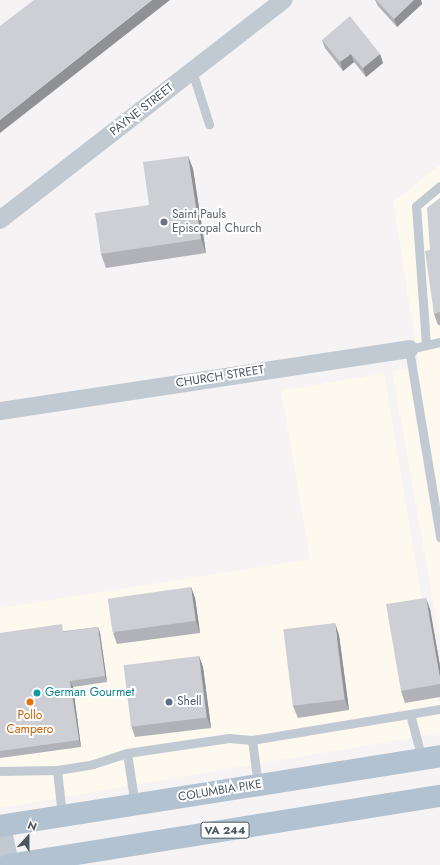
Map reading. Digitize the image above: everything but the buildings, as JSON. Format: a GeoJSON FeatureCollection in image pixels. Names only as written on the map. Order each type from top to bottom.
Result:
{"type":"FeatureCollection","features":[{"type":"Feature","properties":{"kind":"main road","name":"COLUMBIA PIKE"},"geometry":{"type":"LineString","coordinates":[[1,826],[431,758]]}},
{"type":"Feature","properties":{"kind":"main road","name":"VA 244"},"geometry":{"type":"LineString","coordinates":[[9,865],[440,796]]}},
{"type":"Feature","properties":{"kind":"street","name":"PAYNE STREET"},"geometry":{"type":"LineString","coordinates":[[0,220],[284,0]]}},
{"type":"Feature","properties":{"kind":"street","name":"CHURCH STREET"},"geometry":{"type":"LineString","coordinates":[[0,411],[417,347]]}},
{"type":"Feature","properties":{"kind":"street"},"geometry":{"type":"LineString","coordinates":[[1,826],[9,865]]}},
{"type":"Feature","properties":{"kind":"lane"},"geometry":{"type":"LineString","coordinates":[[192,71],[209,124]]}},
{"type":"Feature","properties":{"kind":"lane"},"geometry":{"type":"LineString","coordinates":[[440,186],[416,206],[417,347],[440,537]]}},
{"type":"Feature","properties":{"kind":"lane","name":"CHURCH STREET"},"geometry":{"type":"LineString","coordinates":[[417,347],[440,342]]}},
{"type":"Feature","properties":{"kind":"lane"},"geometry":{"type":"LineString","coordinates":[[0,771],[57,770],[93,764],[127,753],[229,738],[252,740],[440,709]]}},
{"type":"Feature","properties":{"kind":"lane"},"geometry":{"type":"LineString","coordinates":[[410,714],[431,758]]}},
{"type":"Feature","properties":{"kind":"lane"},"geometry":{"type":"LineString","coordinates":[[252,740],[258,785]]}},
{"type":"Feature","properties":{"kind":"lane"},"geometry":{"type":"LineString","coordinates":[[127,753],[135,805]]}},
{"type":"Feature","properties":{"kind":"lane"},"geometry":{"type":"LineString","coordinates":[[57,770],[62,816]]}},
{"type":"Feature","properties":{"kind":"shaded area"},"geometry":{"type":"Polygon","coordinates":[[[440,165],[440,640],[392,371],[419,366],[393,202],[440,165]]]}},
{"type":"Feature","properties":{"kind":"shaded area"},"geometry":{"type":"Polygon","coordinates":[[[384,373],[440,709],[440,733],[0,808],[0,608],[310,559],[281,391],[384,373]]]}},
{"type":"Feature","properties":{"kind":"place","name":"Saint Pauls Episcopal Church"},"geometry":{"type":"Point","coordinates":[164,222]}},
{"type":"Feature","properties":{"kind":"place","name":"German Gourmet"},"geometry":{"type":"Point","coordinates":[37,693]}},
{"type":"Feature","properties":{"kind":"place","name":"Pollo Campero"},"geometry":{"type":"Point","coordinates":[30,702]}},
{"type":"Feature","properties":{"kind":"place","name":"Shell"},"geometry":{"type":"Point","coordinates":[169,702]}}]}
